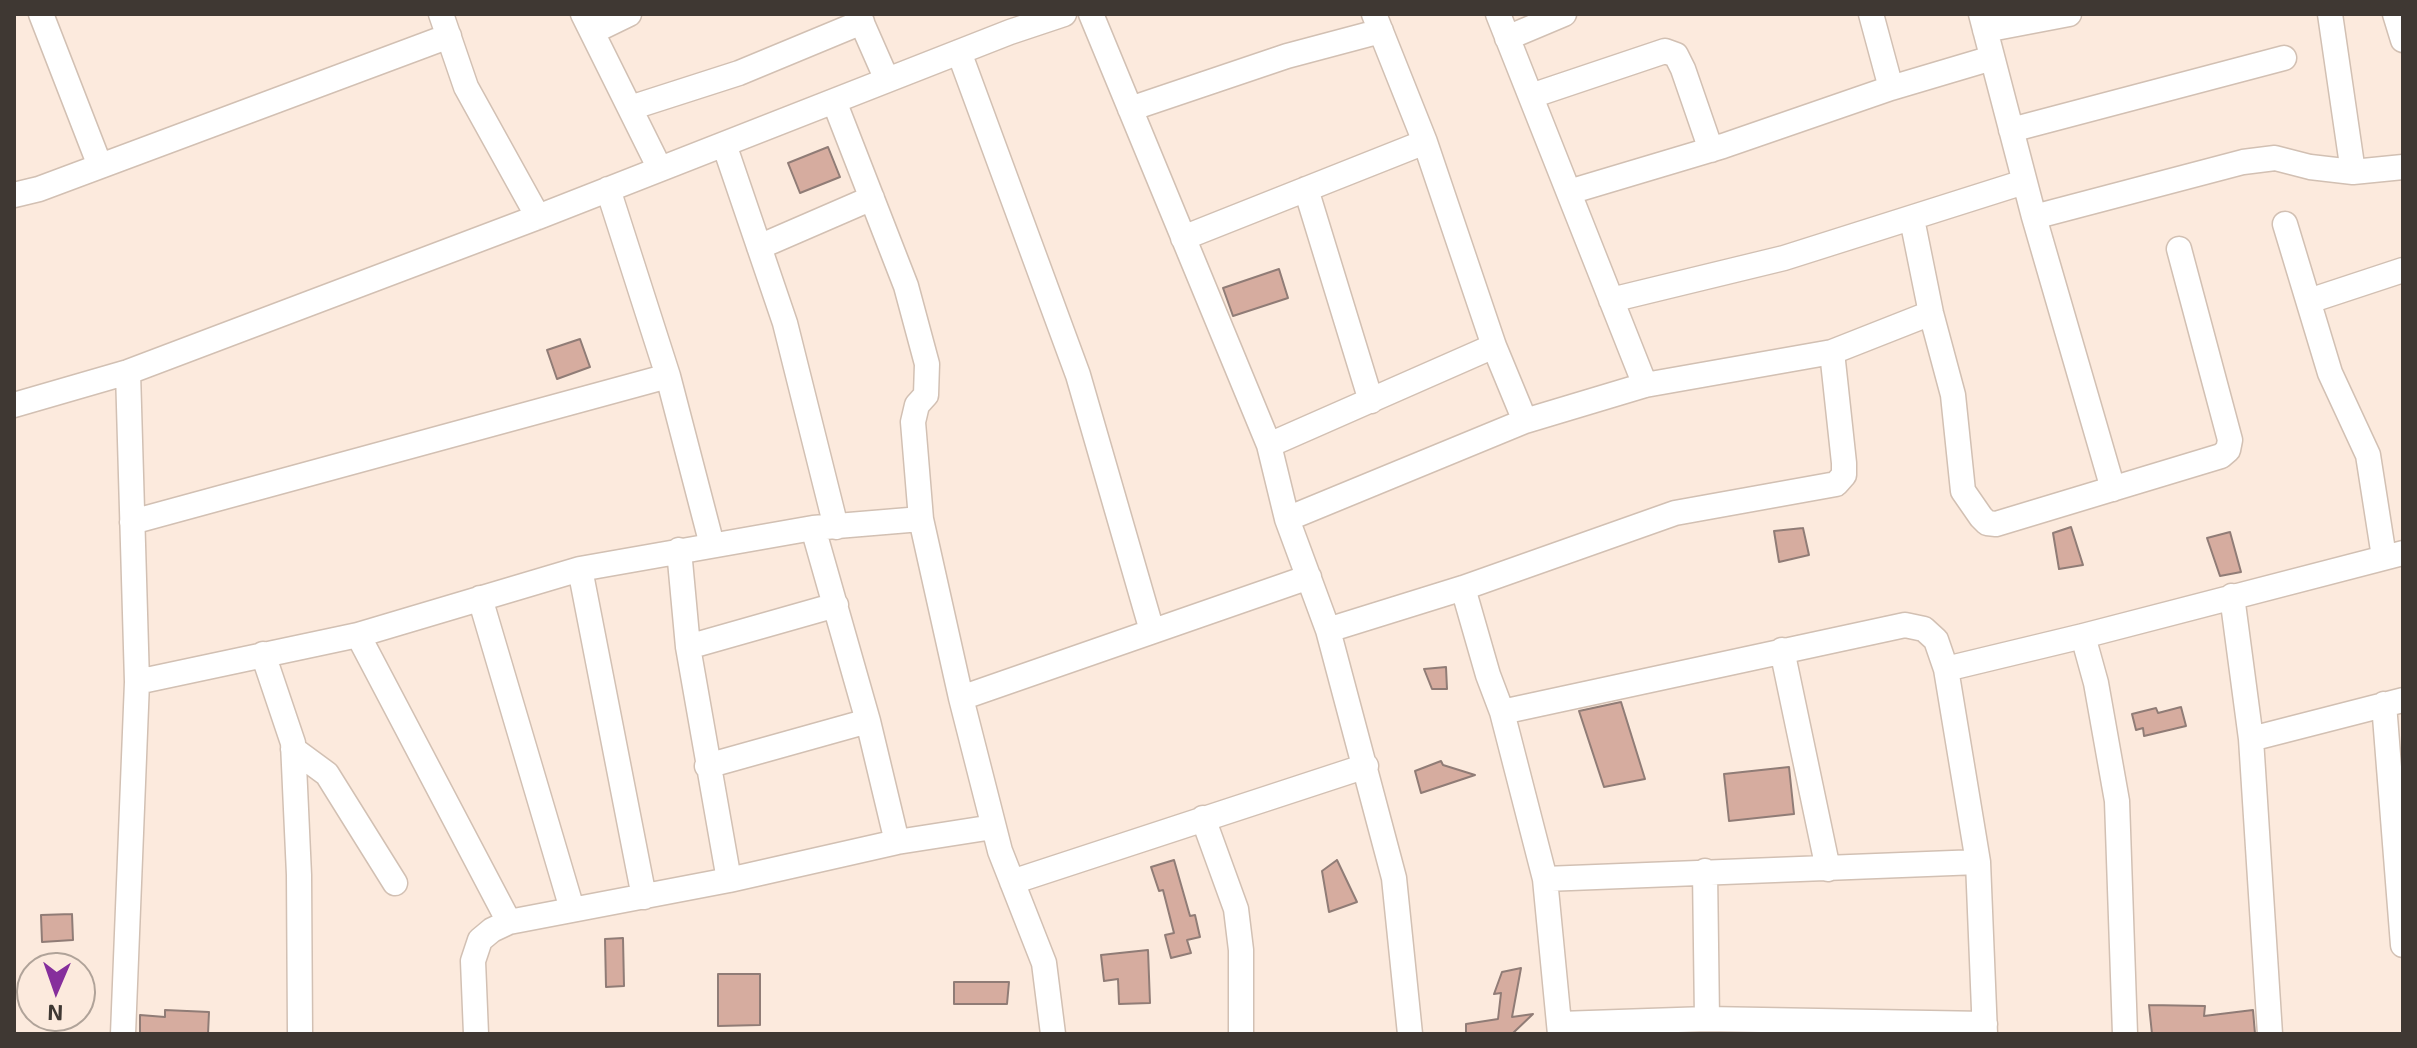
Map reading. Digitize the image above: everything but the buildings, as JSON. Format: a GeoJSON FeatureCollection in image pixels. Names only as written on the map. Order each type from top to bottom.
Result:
{"type":"FeatureCollection","features":[{"type":"Feature","properties":{"kind":"street"},"geometry":{"type":"LineString","coordinates":[[41,14],[100,166]]}},
{"type":"Feature","properties":{"kind":"street"},"geometry":{"type":"LineString","coordinates":[[629,14],[588,23],[660,169]]}},
{"type":"Feature","properties":{"kind":"street"},"geometry":{"type":"LineString","coordinates":[[14,405],[128,372],[538,217],[959,52],[1006,23],[1064,14]]}},
{"type":"Feature","properties":{"kind":"street"},"geometry":{"type":"LineString","coordinates":[[1091,14],[1269,445],[1287,519],[1328,630],[1394,878],[1410,1034]]}},
{"type":"Feature","properties":{"kind":"street"},"geometry":{"type":"LineString","coordinates":[[1498,14],[1645,385]]}},
{"type":"Feature","properties":{"kind":"street"},"geometry":{"type":"LineString","coordinates":[[1507,38],[1564,14]]}},
{"type":"Feature","properties":{"kind":"street"},"geometry":{"type":"LineString","coordinates":[[1871,14],[1891,88]]}},
{"type":"Feature","properties":{"kind":"street"},"geometry":{"type":"LineString","coordinates":[[2069,14],[1983,22],[2024,182],[2113,489]]}},
{"type":"Feature","properties":{"kind":"street"},"geometry":{"type":"LineString","coordinates":[[2330,14],[2353,172]]}},
{"type":"Feature","properties":{"kind":"street"},"geometry":{"type":"LineString","coordinates":[[630,108],[739,73],[860,18],[887,80]]}},
{"type":"Feature","properties":{"kind":"street"},"geometry":{"type":"LineString","coordinates":[[1130,109],[1377,23],[1425,142],[1494,346],[1525,421]]}},
{"type":"Feature","properties":{"kind":"street"},"geometry":{"type":"LineString","coordinates":[[14,195],[100,166],[445,25],[466,87],[538,217]]}},
{"type":"Feature","properties":{"kind":"street"},"geometry":{"type":"LineString","coordinates":[[1531,96],[1665,51],[1676,55],[1683,69],[1711,150]]}},
{"type":"Feature","properties":{"kind":"street"},"geometry":{"type":"LineString","coordinates":[[959,52],[1078,375],[1152,631]]}},
{"type":"Feature","properties":{"kind":"street"},"geometry":{"type":"LineString","coordinates":[[1569,192],[1711,150],[1891,88],[1992,58]]}},
{"type":"Feature","properties":{"kind":"street"},"geometry":{"type":"LineString","coordinates":[[2011,130],[2284,58]]}},
{"type":"Feature","properties":{"kind":"street"},"geometry":{"type":"LineString","coordinates":[[834,101],[906,286],[927,364],[926,395],[917,405],[913,422],[921,519],[993,827],[1044,963],[1053,1034]]}},
{"type":"Feature","properties":{"kind":"street"},"geometry":{"type":"LineString","coordinates":[[1183,238],[1425,142]]}},
{"type":"Feature","properties":{"kind":"street"},"geometry":{"type":"LineString","coordinates":[[724,144],[785,323],[836,605],[897,842]]}},
{"type":"Feature","properties":{"kind":"street"},"geometry":{"type":"LineString","coordinates":[[2034,217],[2243,162],[2275,158],[2310,167],[2353,172],[2403,167]]}},
{"type":"Feature","properties":{"kind":"street"},"geometry":{"type":"LineString","coordinates":[[1611,300],[1784,258],[2024,182]]}},
{"type":"Feature","properties":{"kind":"street"},"geometry":{"type":"LineString","coordinates":[[608,189],[668,376],[712,545]]}},
{"type":"Feature","properties":{"kind":"street"},"geometry":{"type":"LineString","coordinates":[[1306,189],[1371,401]]}},
{"type":"Feature","properties":{"kind":"street"},"geometry":{"type":"LineString","coordinates":[[759,247],[872,198]]}},
{"type":"Feature","properties":{"kind":"street"},"geometry":{"type":"LineString","coordinates":[[1912,219],[1931,313],[1953,395],[1963,491],[1987,523],[2003,523],[2221,456],[2228,450],[2230,440],[2179,249]]}},
{"type":"Feature","properties":{"kind":"street"},"geometry":{"type":"LineString","coordinates":[[1946,669],[2394,555],[2368,455],[2330,373],[2285,224]]}},
{"type":"Feature","properties":{"kind":"street"},"geometry":{"type":"LineString","coordinates":[[2309,301],[2403,270]]}},
{"type":"Feature","properties":{"kind":"street"},"geometry":{"type":"LineString","coordinates":[[1287,519],[1525,421],[1645,385],[1832,352],[1931,313]]}},
{"type":"Feature","properties":{"kind":"street"},"geometry":{"type":"LineString","coordinates":[[1269,445],[1494,346]]}},
{"type":"Feature","properties":{"kind":"street"},"geometry":{"type":"LineString","coordinates":[[1328,630],[1463,588],[1675,513],[1836,484],[1844,475],[1832,352]]}},
{"type":"Feature","properties":{"kind":"street"},"geometry":{"type":"LineString","coordinates":[[123,1034],[137,682],[128,372]]}},
{"type":"Feature","properties":{"kind":"street"},"geometry":{"type":"LineString","coordinates":[[132,522],[668,376]]}},
{"type":"Feature","properties":{"kind":"street"},"geometry":{"type":"LineString","coordinates":[[137,682],[358,635],[580,569],[824,527],[921,519]]}},
{"type":"Feature","properties":{"kind":"street"},"geometry":{"type":"LineString","coordinates":[[679,550],[688,647],[729,880]]}},
{"type":"Feature","properties":{"kind":"street"},"geometry":{"type":"LineString","coordinates":[[580,569],[644,897]]}},
{"type":"Feature","properties":{"kind":"street"},"geometry":{"type":"LineString","coordinates":[[961,698],[1309,577]]}},
{"type":"Feature","properties":{"kind":"street"},"geometry":{"type":"LineString","coordinates":[[1463,588],[1502,712],[1545,879],[1560,1029],[1707,1019],[1835,1028],[1985,1029],[1978,862],[1946,669],[1936,640],[1924,629],[1905,625],[1502,712]]}},
{"type":"Feature","properties":{"kind":"street"},"geometry":{"type":"LineString","coordinates":[[2232,596],[2251,739],[2270,1034]]}},
{"type":"Feature","properties":{"kind":"street"},"geometry":{"type":"LineString","coordinates":[[480,598],[572,909]]}},
{"type":"Feature","properties":{"kind":"street"},"geometry":{"type":"LineString","coordinates":[[688,647],[836,605]]}},
{"type":"Feature","properties":{"kind":"street"},"geometry":{"type":"LineString","coordinates":[[358,635],[509,922]]}},
{"type":"Feature","properties":{"kind":"street"},"geometry":{"type":"LineString","coordinates":[[2083,636],[2096,683],[2117,801],[2125,1034]]}},
{"type":"Feature","properties":{"kind":"street"},"geometry":{"type":"LineString","coordinates":[[1782,650],[1828,869]]}},
{"type":"Feature","properties":{"kind":"street"},"geometry":{"type":"LineString","coordinates":[[263,654],[288,724],[293,749],[299,875],[300,1034]]}},
{"type":"Feature","properties":{"kind":"street"},"geometry":{"type":"LineString","coordinates":[[2251,739],[2394,702],[2403,945]]}},
{"type":"Feature","properties":{"kind":"street"},"geometry":{"type":"LineString","coordinates":[[707,766],[868,721]]}},
{"type":"Feature","properties":{"kind":"street"},"geometry":{"type":"LineString","coordinates":[[293,749],[327,774],[395,883]]}},
{"type":"Feature","properties":{"kind":"street"},"geometry":{"type":"LineString","coordinates":[[1012,882],[1366,766]]}},
{"type":"Feature","properties":{"kind":"street"},"geometry":{"type":"LineString","coordinates":[[1203,818],[1236,909],[1241,950],[1241,1034]]}},
{"type":"Feature","properties":{"kind":"street"},"geometry":{"type":"LineString","coordinates":[[476,1034],[473,961],[480,940],[509,922],[729,880],[897,842],[993,827]]}},
{"type":"Feature","properties":{"kind":"street"},"geometry":{"type":"LineString","coordinates":[[1545,879],[1978,862]]}},
{"type":"Feature","properties":{"kind":"street"},"geometry":{"type":"LineString","coordinates":[[1705,871],[1707,1019]]}}]}
